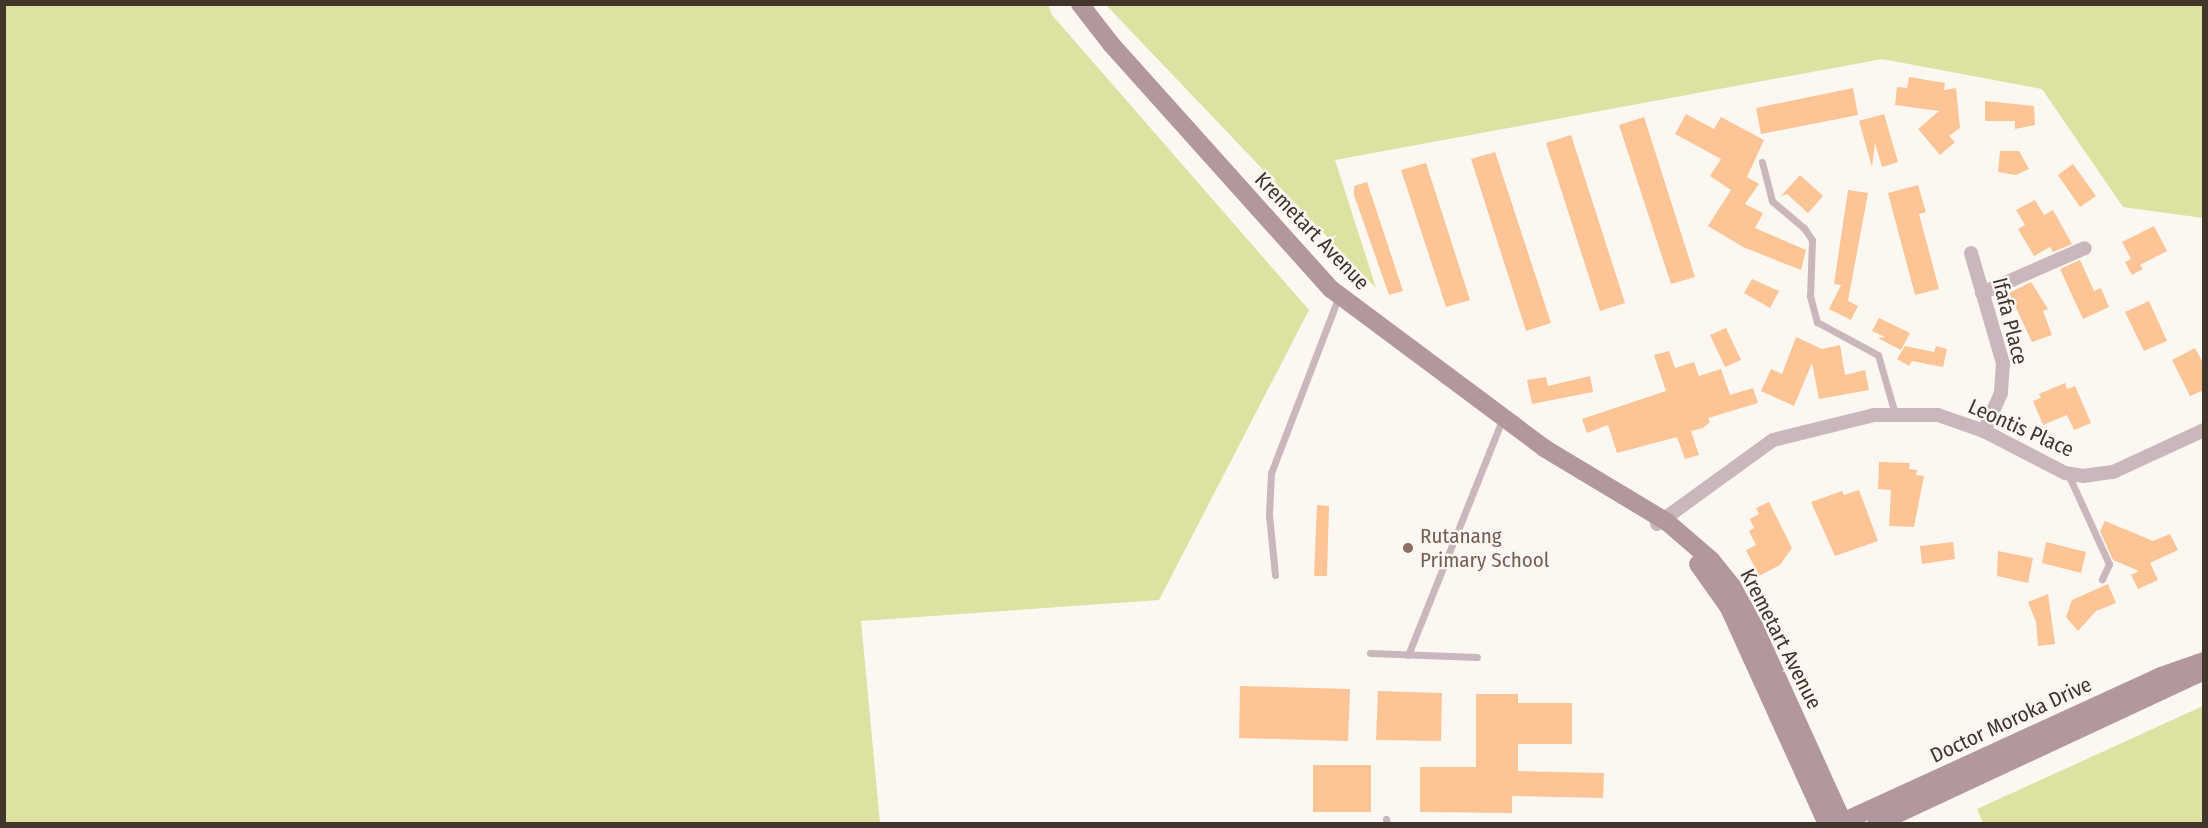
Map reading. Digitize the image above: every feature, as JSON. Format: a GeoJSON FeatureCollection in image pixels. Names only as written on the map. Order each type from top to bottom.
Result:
{"type":"FeatureCollection","features":[{"type":"Feature","properties":{"kind":"street","name":"Kremetart Avenue"},"geometry":{"type":"LineString","coordinates":[[1080,4],[1111,44],[1339,296],[1503,418],[1700,548],[1732,586],[1838,823]]}},
{"type":"Feature","properties":{"kind":"street"},"geometry":{"type":"LineString","coordinates":[[1982,293],[2085,248]]}},
{"type":"Feature","properties":{"kind":"street","name":"Ifafa Place"},"geometry":{"type":"LineString","coordinates":[[1971,253],[2002,363],[2004,382],[1984,431]]}},
{"type":"Feature","properties":{"kind":"street","name":"Leontis Place"},"geometry":{"type":"LineString","coordinates":[[1658,522],[1773,440],[1895,414],[1938,415],[1984,431],[2068,474],[2102,476],[2204,430]]}},
{"type":"Feature","properties":{"kind":"street","name":"Doctor Moroka Drive"},"geometry":{"type":"LineString","coordinates":[[1838,823],[2161,676],[2204,661]]}},
{"type":"Feature","properties":{"kind":"street","name":"Doctor Moroka Drive"},"geometry":{"type":"LineString","coordinates":[[1876,824],[2204,671]]}},
{"type":"Feature","properties":{"kind":"lane"},"geometry":{"type":"LineString","coordinates":[[1762,162],[1772,201],[1804,228],[1812,240],[1810,296],[1817,321],[1878,355],[1895,414]]}},
{"type":"Feature","properties":{"kind":"lane"},"geometry":{"type":"LineString","coordinates":[[1275,575],[1269,515],[1271,473],[1339,296]]}},
{"type":"Feature","properties":{"kind":"lane"},"geometry":{"type":"LineString","coordinates":[[1408,655],[1503,418]]}},
{"type":"Feature","properties":{"kind":"lane"},"geometry":{"type":"LineString","coordinates":[[2068,474],[2109,564],[2102,579]]}},
{"type":"Feature","properties":{"kind":"lane"},"geometry":{"type":"LineString","coordinates":[[1370,653],[1478,657]]}},
{"type":"Feature","properties":{"kind":"green space"},"geometry":{"type":"Polygon","coordinates":[[[5,4],[1048,5],[1052,15],[1309,310],[1159,600],[861,621],[880,823],[5,823],[5,4]]]}},
{"type":"Feature","properties":{"kind":"green space"},"geometry":{"type":"Polygon","coordinates":[[[1106,5],[2203,5],[2203,218],[2123,207],[2042,89],[1882,59],[1335,160],[1376,288],[1106,5]]]}},
{"type":"Feature","properties":{"kind":"green space"},"geometry":{"type":"Polygon","coordinates":[[[2203,706],[2203,823],[1983,823],[1977,809],[2203,706]]]}},
{"type":"Feature","properties":{"kind":"building"},"geometry":{"type":"Polygon","coordinates":[[[1909,77],[1945,83],[1944,90],[1956,88],[1960,128],[1949,136],[1955,142],[1940,155],[1918,129],[1939,111],[1895,105],[1897,87],[1907,88],[1909,77]]]}},
{"type":"Feature","properties":{"kind":"building"},"geometry":{"type":"Polygon","coordinates":[[[1853,88],[1858,115],[1761,134],[1756,108],[1853,88]]]}},
{"type":"Feature","properties":{"kind":"building"},"geometry":{"type":"Polygon","coordinates":[[[1985,101],[2034,106],[2035,125],[2015,129],[2015,121],[1985,121],[1985,101]]]}},
{"type":"Feature","properties":{"kind":"building"},"geometry":{"type":"Polygon","coordinates":[[[1686,114],[1714,129],[1721,117],[1764,140],[1747,177],[1759,184],[1745,204],[1763,213],[1755,228],[1806,250],[1801,270],[1743,247],[1708,226],[1731,190],[1710,176],[1721,159],[1675,134],[1686,114]]]}},
{"type":"Feature","properties":{"kind":"building"},"geometry":{"type":"Polygon","coordinates":[[[1884,114],[1898,162],[1882,167],[1875,143],[1872,167],[1859,121],[1884,114]]]}},
{"type":"Feature","properties":{"kind":"building"},"geometry":{"type":"Polygon","coordinates":[[[1644,117],[1695,277],[1671,284],[1619,125],[1644,117]]]}},
{"type":"Feature","properties":{"kind":"building"},"geometry":{"type":"Polygon","coordinates":[[[1571,135],[1625,303],[1600,311],[1546,143],[1571,135]]]}},
{"type":"Feature","properties":{"kind":"building"},"geometry":{"type":"Polygon","coordinates":[[[2000,151],[2019,151],[2029,169],[2016,175],[1998,172],[2000,151]]]}},
{"type":"Feature","properties":{"kind":"building"},"geometry":{"type":"Polygon","coordinates":[[[1495,152],[1551,323],[1526,331],[1471,159],[1495,152]]]}},
{"type":"Feature","properties":{"kind":"building"},"geometry":{"type":"Polygon","coordinates":[[[1426,163],[1470,300],[1446,307],[1401,170],[1426,163]]]}},
{"type":"Feature","properties":{"kind":"building"},"geometry":{"type":"Polygon","coordinates":[[[2073,164],[2096,196],[2080,207],[2058,175],[2073,164]]]}},
{"type":"Feature","properties":{"kind":"building"},"geometry":{"type":"Polygon","coordinates":[[[1800,175],[1823,196],[1808,213],[1787,194],[1781,196],[1800,175]]]}},
{"type":"Feature","properties":{"kind":"building"},"geometry":{"type":"Polygon","coordinates":[[[1367,182],[1403,291],[1389,295],[1354,195],[1354,186],[1367,182]]]}},
{"type":"Feature","properties":{"kind":"building"},"geometry":{"type":"Polygon","coordinates":[[[1918,185],[1926,212],[1919,214],[1939,289],[1915,295],[1888,193],[1918,185]]]}},
{"type":"Feature","properties":{"kind":"building"},"geometry":{"type":"Polygon","coordinates":[[[1848,190],[1868,193],[1848,301],[1858,306],[1851,320],[1829,309],[1841,285],[1834,284],[1848,190]]]}},
{"type":"Feature","properties":{"kind":"building"},"geometry":{"type":"Polygon","coordinates":[[[2035,200],[2044,215],[2053,210],[2072,244],[2053,252],[2050,247],[2034,256],[2018,229],[2025,225],[2016,210],[2035,200]]]}},
{"type":"Feature","properties":{"kind":"building"},"geometry":{"type":"Polygon","coordinates":[[[2154,226],[2167,251],[2140,265],[2143,269],[2132,275],[2125,262],[2131,259],[2122,242],[2154,226]]]}},
{"type":"Feature","properties":{"kind":"building"},"geometry":{"type":"Polygon","coordinates":[[[2080,260],[2094,291],[2101,288],[2109,307],[2083,319],[2060,269],[2080,260]]]}},
{"type":"Feature","properties":{"kind":"building"},"geometry":{"type":"Polygon","coordinates":[[[1752,279],[1779,291],[1770,308],[1744,293],[1752,279]]]}},
{"type":"Feature","properties":{"kind":"building"},"geometry":{"type":"Polygon","coordinates":[[[2031,282],[2048,309],[2043,311],[2052,335],[2032,342],[2009,293],[2031,282]]]}},
{"type":"Feature","properties":{"kind":"building"},"geometry":{"type":"Polygon","coordinates":[[[2149,301],[2167,341],[2144,351],[2125,312],[2149,301]]]}},
{"type":"Feature","properties":{"kind":"building"},"geometry":{"type":"Polygon","coordinates":[[[1879,318],[1910,333],[1901,350],[1878,338],[1885,337],[1872,331],[1879,318]]]}},
{"type":"Feature","properties":{"kind":"building"},"geometry":{"type":"Polygon","coordinates":[[[1726,328],[1741,360],[1725,367],[1710,335],[1726,328]]]}},
{"type":"Feature","properties":{"kind":"building"},"geometry":{"type":"Polygon","coordinates":[[[1796,337],[1822,349],[1840,345],[1845,375],[1865,370],[1869,390],[1819,399],[1812,363],[1794,406],[1761,391],[1771,369],[1782,374],[1796,337]]]}},
{"type":"Feature","properties":{"kind":"building"},"geometry":{"type":"Polygon","coordinates":[[[1905,346],[1934,352],[1936,346],[1947,349],[1943,367],[1912,361],[1909,366],[1897,359],[1905,346]]]}},
{"type":"Feature","properties":{"kind":"building"},"geometry":{"type":"Polygon","coordinates":[[[2195,348],[2204,365],[2204,390],[2190,396],[2172,360],[2195,348]]]}},
{"type":"Feature","properties":{"kind":"building"},"geometry":{"type":"Polygon","coordinates":[[[1669,351],[1675,368],[1694,362],[1699,376],[1721,369],[1730,395],[1753,388],[1758,403],[1708,418],[1710,422],[1703,428],[1691,431],[1699,455],[1685,459],[1677,437],[1617,453],[1608,425],[1587,433],[1582,419],[1666,391],[1654,355],[1669,351]]]}},
{"type":"Feature","properties":{"kind":"building"},"geometry":{"type":"Polygon","coordinates":[[[1590,376],[1593,392],[1532,404],[1527,380],[1546,377],[1548,386],[1590,376]]]}},
{"type":"Feature","properties":{"kind":"building"},"geometry":{"type":"Polygon","coordinates":[[[2065,383],[2067,389],[2075,386],[2091,423],[2074,430],[2067,415],[2043,425],[2033,401],[2041,398],[2039,394],[2065,383]]]}},
{"type":"Feature","properties":{"kind":"building"},"geometry":{"type":"Polygon","coordinates":[[[1879,462],[1910,463],[1909,469],[1917,470],[1916,475],[1924,476],[1914,527],[1889,526],[1891,490],[1878,489],[1879,462]]]}},
{"type":"Feature","properties":{"kind":"building"},"geometry":{"type":"Polygon","coordinates":[[[1859,490],[1878,541],[1835,556],[1811,502],[1842,491],[1844,495],[1859,490]]]}},
{"type":"Feature","properties":{"kind":"building"},"geometry":{"type":"Polygon","coordinates":[[[1769,502],[1792,548],[1780,565],[1759,576],[1746,550],[1756,545],[1749,531],[1754,528],[1750,519],[1759,514],[1756,508],[1769,502]]]}},
{"type":"Feature","properties":{"kind":"building"},"geometry":{"type":"Polygon","coordinates":[[[1317,505],[1329,506],[1327,576],[1314,576],[1317,505]]]}},
{"type":"Feature","properties":{"kind":"building"},"geometry":{"type":"Polygon","coordinates":[[[2105,521],[2153,541],[2170,534],[2178,550],[2150,563],[2158,580],[2138,589],[2131,575],[2139,571],[2113,560],[2100,531],[2105,521]]]}},
{"type":"Feature","properties":{"kind":"building"},"geometry":{"type":"Polygon","coordinates":[[[1953,542],[1955,559],[1922,564],[1920,546],[1953,542]]]}},
{"type":"Feature","properties":{"kind":"building"},"geometry":{"type":"Polygon","coordinates":[[[2046,542],[2086,552],[2081,573],[2042,563],[2046,542]]]}},
{"type":"Feature","properties":{"kind":"building"},"geometry":{"type":"Polygon","coordinates":[[[1998,551],[2033,558],[2028,583],[1997,576],[1998,551]]]}},
{"type":"Feature","properties":{"kind":"building"},"geometry":{"type":"Polygon","coordinates":[[[2108,584],[2116,603],[2096,611],[2078,631],[2066,617],[2072,600],[2108,584]]]}},
{"type":"Feature","properties":{"kind":"building"},"geometry":{"type":"Polygon","coordinates":[[[2048,594],[2055,644],[2038,646],[2036,622],[2028,602],[2048,594]]]}},
{"type":"Feature","properties":{"kind":"building"},"geometry":{"type":"Polygon","coordinates":[[[1240,686],[1350,689],[1348,741],[1239,738],[1240,686]]]}},
{"type":"Feature","properties":{"kind":"building"},"geometry":{"type":"Polygon","coordinates":[[[1378,691],[1442,693],[1441,741],[1376,740],[1378,691]]]}},
{"type":"Feature","properties":{"kind":"building"},"geometry":{"type":"Polygon","coordinates":[[[1476,694],[1518,694],[1518,703],[1572,703],[1572,744],[1518,744],[1518,771],[1604,773],[1603,798],[1512,796],[1512,813],[1420,812],[1420,767],[1476,767],[1476,694]]]}},
{"type":"Feature","properties":{"kind":"building"},"geometry":{"type":"Polygon","coordinates":[[[1313,765],[1371,765],[1371,812],[1313,812],[1313,765]]]}},
{"type":"Feature","properties":{"kind":"place","name":"Rutanang Primary School"},"geometry":{"type":"Point","coordinates":[1408,548]}}]}
